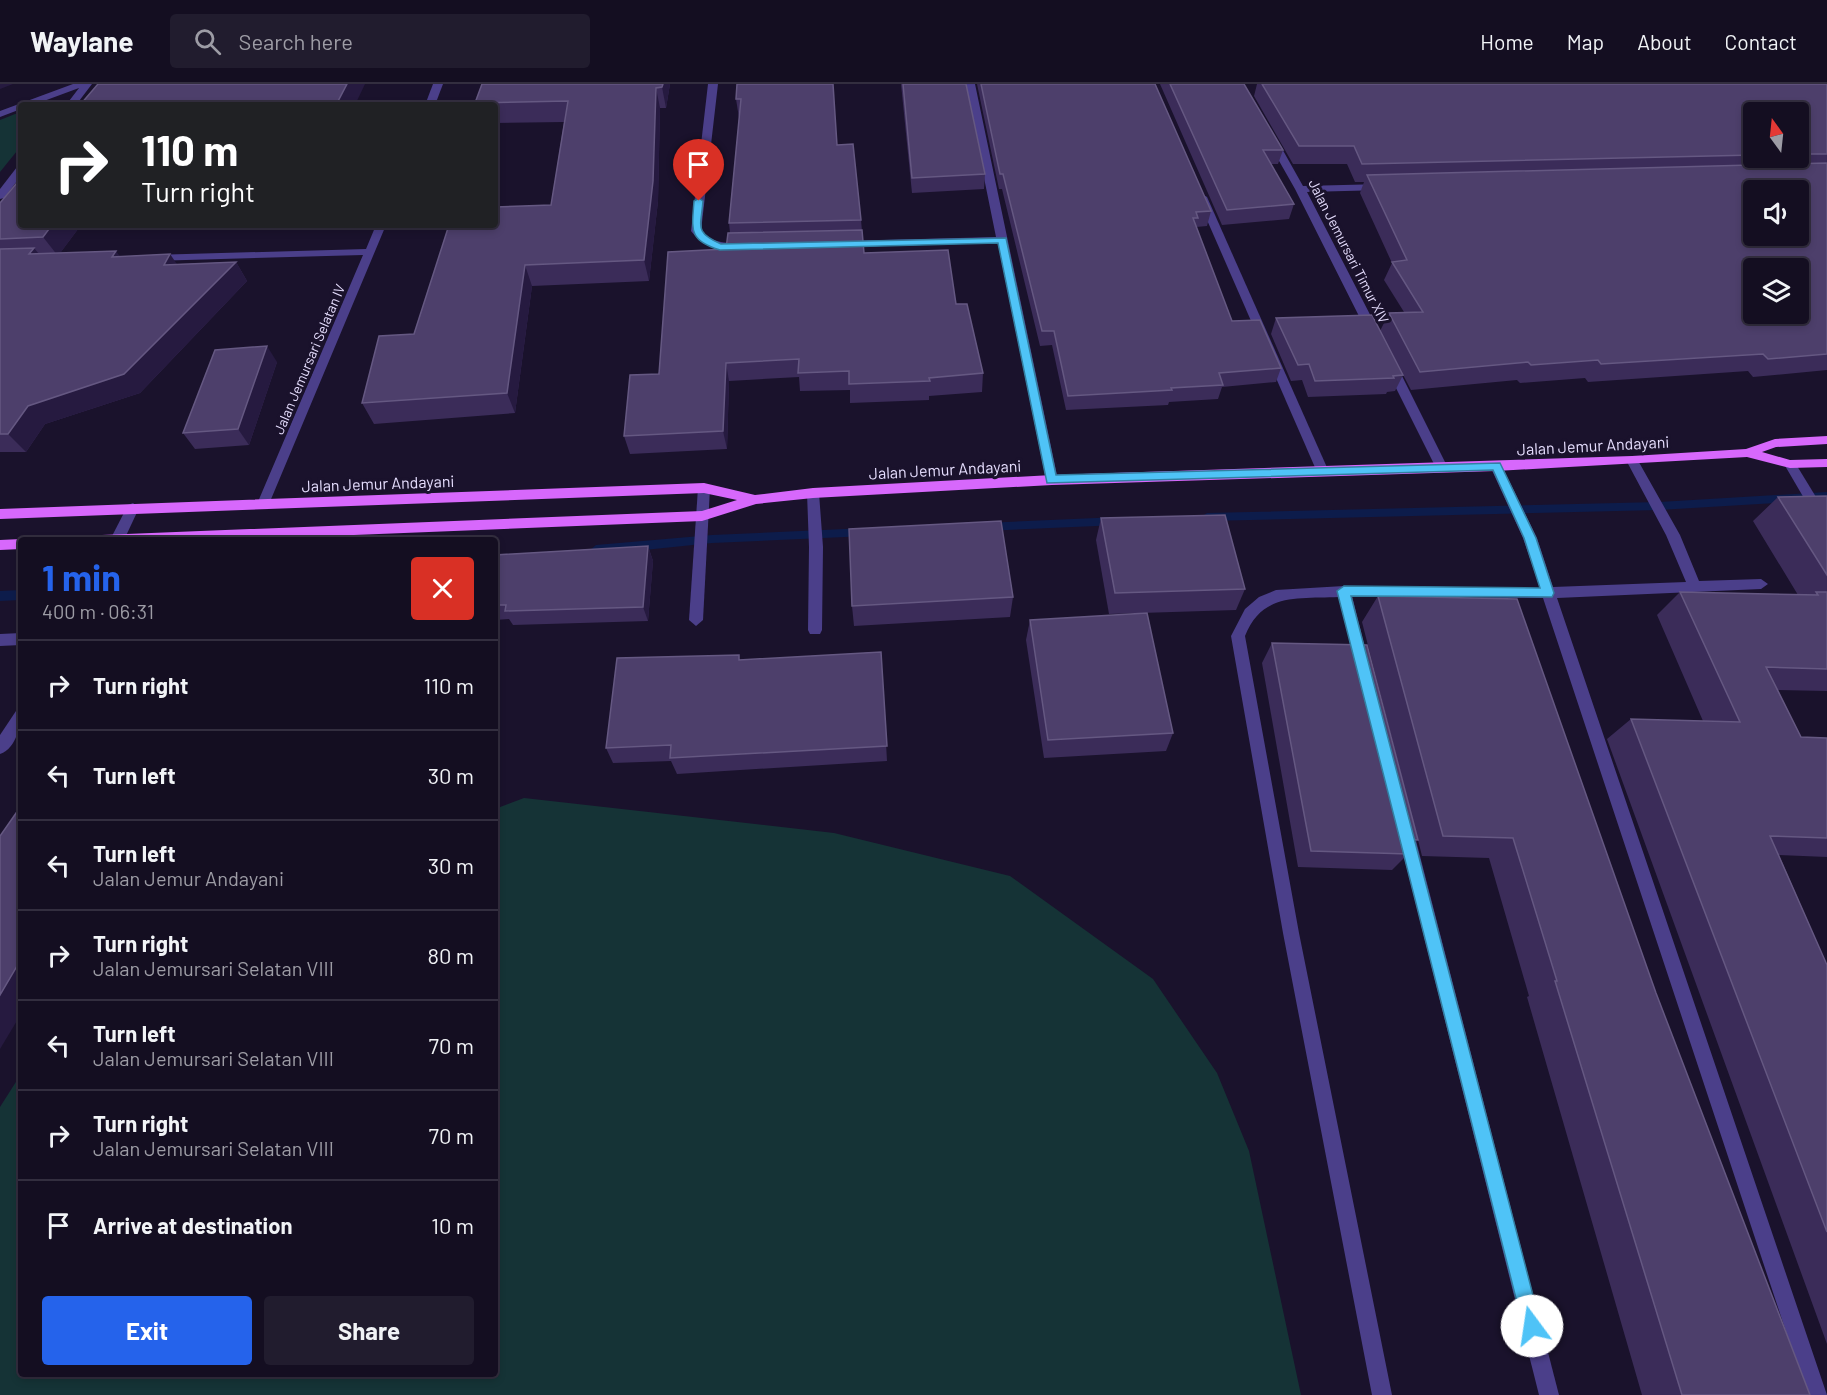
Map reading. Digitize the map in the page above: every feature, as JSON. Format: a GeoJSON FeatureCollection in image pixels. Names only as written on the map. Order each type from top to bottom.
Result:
{"type":"FeatureCollection","features":[{"type":"Feature","properties":{"kind":"main road","name":"Jalan Jemur Andayani"},"geometry":{"type":"LineString","coordinates":[[214,537],[702,522],[756,499],[813,493],[1052,480],[1632,460],[1748,453],[1775,443],[1827,440]]}},
{"type":"Feature","properties":{"kind":"main road","name":"Jalan Jemur Andayani"},"geometry":{"type":"LineString","coordinates":[[1748,453],[1790,464],[1827,463]]}},
{"type":"Feature","properties":{"kind":"main road","name":"Jalan Jemur Andayani"},"geometry":{"type":"LineString","coordinates":[[0,514],[704,488],[756,499]]}},
{"type":"Feature","properties":{"kind":"main road"},"geometry":{"type":"LineString","coordinates":[[0,545],[18,544]]}},
{"type":"Feature","properties":{"kind":"street"},"geometry":{"type":"LineString","coordinates":[[73,102],[85,84]]}},
{"type":"Feature","properties":{"kind":"street"},"geometry":{"type":"LineString","coordinates":[[33,102],[85,84]]}},
{"type":"Feature","properties":{"kind":"street"},"geometry":{"type":"LineString","coordinates":[[431,102],[438,84]]}},
{"type":"Feature","properties":{"kind":"street"},"geometry":{"type":"LineString","coordinates":[[713,84],[696,231],[702,239],[720,247],[755,246]]}},
{"type":"Feature","properties":{"kind":"street"},"geometry":{"type":"LineString","coordinates":[[970,84],[1052,480]]}},
{"type":"Feature","properties":{"kind":"street"},"geometry":{"type":"LineString","coordinates":[[0,114],[18,107]]}},
{"type":"Feature","properties":{"kind":"street","name":"Jalan Jemursari Timur XIV"},"geometry":{"type":"LineString","coordinates":[[1267,132],[1300,189],[1442,468]]}},
{"type":"Feature","properties":{"kind":"street"},"geometry":{"type":"LineString","coordinates":[[0,196],[18,173]]}},
{"type":"Feature","properties":{"kind":"street"},"geometry":{"type":"LineString","coordinates":[[1196,183],[1323,472]]}},
{"type":"Feature","properties":{"kind":"street"},"geometry":{"type":"LineString","coordinates":[[1300,189],[1391,186]]}},
{"type":"Feature","properties":{"kind":"street","name":"Jalan Jemursari Selatan IV"},"geometry":{"type":"LineString","coordinates":[[263,504],[380,228]]}},
{"type":"Feature","properties":{"kind":"street"},"geometry":{"type":"LineString","coordinates":[[837,244],[1002,240]]}},
{"type":"Feature","properties":{"kind":"street"},"geometry":{"type":"LineString","coordinates":[[140,259],[370,252]]}},
{"type":"Feature","properties":{"kind":"street"},"geometry":{"type":"LineString","coordinates":[[1632,460],[1673,535],[1694,586]]}},
{"type":"Feature","properties":{"kind":"street"},"geometry":{"type":"LineString","coordinates":[[1790,464],[1825,524]]}},
{"type":"Feature","properties":{"kind":"street"},"geometry":{"type":"LineString","coordinates":[[1496,466],[1530,538],[1817,1395]]}},
{"type":"Feature","properties":{"kind":"street"},"geometry":{"type":"LineString","coordinates":[[696,621],[704,488]]}},
{"type":"Feature","properties":{"kind":"street"},"geometry":{"type":"LineString","coordinates":[[813,493],[816,547],[815,630]]}},
{"type":"Feature","properties":{"kind":"street"},"geometry":{"type":"LineString","coordinates":[[118,537],[128,508]]}},
{"type":"Feature","properties":{"kind":"street"},"geometry":{"type":"LineString","coordinates":[[109,537],[128,508]]}},
{"type":"Feature","properties":{"kind":"street"},"geometry":{"type":"LineString","coordinates":[[1382,1395],[1291,933],[1239,636],[1244,621],[1250,613],[1276,595],[1344,591],[1548,593],[1761,584]]}},
{"type":"Feature","properties":{"kind":"street"},"geometry":{"type":"LineString","coordinates":[[1344,591],[1367,683]]}},
{"type":"Feature","properties":{"kind":"street"},"geometry":{"type":"LineString","coordinates":[[0,640],[18,639]]}},
{"type":"Feature","properties":{"kind":"street"},"geometry":{"type":"LineString","coordinates":[[0,748],[18,720]]}},
{"type":"Feature","properties":{"kind":"street"},"geometry":{"type":"LineString","coordinates":[[1399,809],[1550,1395]]}},
{"type":"Feature","properties":{"kind":"green space"},"geometry":{"type":"Polygon","coordinates":[[[18,114],[18,150],[0,172],[0,120],[18,114]]]}},
{"type":"Feature","properties":{"kind":"green space"},"geometry":{"type":"Polygon","coordinates":[[[524,798],[834,833],[1010,876],[1153,979],[1217,1073],[1249,1151],[1301,1395],[0,1395],[0,1107],[18,1079],[18,1377],[498,1377],[498,808],[524,798]]]}},
{"type":"Feature","properties":{"kind":"building"},"geometry":{"type":"Polygon","coordinates":[[[98,84],[347,84],[338,102],[83,102],[98,84]]]}},
{"type":"Feature","properties":{"kind":"building"},"geometry":{"type":"Polygon","coordinates":[[[482,84],[663,84],[662,87],[656,88],[653,181],[644,260],[525,265],[507,393],[362,403],[379,336],[414,334],[448,228],[498,228],[498,207],[551,205],[568,101],[475,102],[482,84]]]}},
{"type":"Feature","properties":{"kind":"building"},"geometry":{"type":"Polygon","coordinates":[[[737,84],[833,84],[837,145],[853,144],[861,220],[729,223],[741,99],[736,99],[737,84]]]}},
{"type":"Feature","properties":{"kind":"building"},"geometry":{"type":"Polygon","coordinates":[[[903,84],[966,84],[985,174],[912,178],[903,84]]]}},
{"type":"Feature","properties":{"kind":"building"},"geometry":{"type":"Polygon","coordinates":[[[981,84],[1155,84],[1211,211],[1196,212],[1198,218],[1193,218],[1232,321],[1260,320],[1281,368],[1219,373],[1223,385],[1068,396],[1054,331],[1042,331],[1003,174],[1000,174],[981,84]]]}},
{"type":"Feature","properties":{"kind":"building"},"geometry":{"type":"Polygon","coordinates":[[[1170,84],[1244,84],[1283,150],[1263,150],[1294,204],[1227,210],[1170,84]]]}},
{"type":"Feature","properties":{"kind":"building"},"geometry":{"type":"Polygon","coordinates":[[[1262,84],[1827,84],[1827,154],[1809,154],[1809,102],[1743,102],[1743,155],[1362,164],[1354,146],[1299,146],[1262,84]]]}},
{"type":"Feature","properties":{"kind":"building"},"geometry":{"type":"Polygon","coordinates":[[[1809,163],[1827,163],[1827,354],[1768,359],[1763,354],[1601,364],[1598,360],[1531,365],[1528,362],[1420,372],[1389,313],[1423,312],[1392,262],[1407,260],[1367,175],[1743,165],[1743,168],[1809,168],[1809,163]]]}},
{"type":"Feature","properties":{"kind":"building"},"geometry":{"type":"Polygon","coordinates":[[[18,182],[18,228],[50,228],[43,237],[0,239],[0,203],[18,182]]]}},
{"type":"Feature","properties":{"kind":"building"},"geometry":{"type":"Polygon","coordinates":[[[862,230],[864,253],[948,250],[956,304],[967,304],[983,373],[929,378],[930,381],[849,384],[849,371],[798,373],[799,359],[726,363],[723,431],[624,436],[630,375],[659,374],[668,252],[726,249],[728,233],[862,230]]]}},
{"type":"Feature","properties":{"kind":"building"},"geometry":{"type":"Polygon","coordinates":[[[34,248],[29,254],[116,251],[112,257],[170,254],[164,265],[236,262],[124,374],[28,406],[8,434],[0,434],[0,249],[34,248]]]}},
{"type":"Feature","properties":{"kind":"building"},"geometry":{"type":"Polygon","coordinates":[[[1372,315],[1403,375],[1393,376],[1394,378],[1315,381],[1309,364],[1298,365],[1276,318],[1372,315]]]}},
{"type":"Feature","properties":{"kind":"building"},"geometry":{"type":"Polygon","coordinates":[[[267,346],[238,429],[183,433],[215,350],[267,346]]]}},
{"type":"Feature","properties":{"kind":"building"},"geometry":{"type":"Polygon","coordinates":[[[1827,496],[1827,575],[1778,497],[1827,496]]]}},
{"type":"Feature","properties":{"kind":"building"},"geometry":{"type":"Polygon","coordinates":[[[1225,515],[1245,589],[1115,593],[1101,518],[1225,515]]]}},
{"type":"Feature","properties":{"kind":"building"},"geometry":{"type":"Polygon","coordinates":[[[1001,521],[1013,597],[852,606],[849,529],[1001,521]]]}},
{"type":"Feature","properties":{"kind":"building"},"geometry":{"type":"Polygon","coordinates":[[[648,546],[643,607],[505,611],[506,605],[498,605],[498,555],[648,546]]]}},
{"type":"Feature","properties":{"kind":"building"},"geometry":{"type":"Polygon","coordinates":[[[1680,592],[1818,595],[1816,592],[1827,592],[1827,669],[1766,667],[1801,737],[1827,738],[1827,838],[1770,836],[1827,965],[1827,1232],[1631,719],[1740,722],[1680,592]]]}},
{"type":"Feature","properties":{"kind":"building"},"geometry":{"type":"Polygon","coordinates":[[[1378,596],[1517,599],[1656,993],[1810,1395],[1682,1395],[1513,838],[1443,836],[1378,596]]]}},
{"type":"Feature","properties":{"kind":"building"},"geometry":{"type":"Polygon","coordinates":[[[1147,613],[1173,733],[1048,740],[1030,620],[1147,613]]]}},
{"type":"Feature","properties":{"kind":"building"},"geometry":{"type":"Polygon","coordinates":[[[1272,643],[1367,645],[1418,840],[1405,839],[1408,854],[1311,851],[1272,643]]]}},
{"type":"Feature","properties":{"kind":"building"},"geometry":{"type":"Polygon","coordinates":[[[881,652],[887,746],[670,758],[671,745],[606,748],[617,658],[739,655],[739,660],[881,652]]]}},
{"type":"Feature","properties":{"kind":"building"},"geometry":{"type":"Polygon","coordinates":[[[18,810],[18,966],[0,995],[0,836],[18,810]]]}},
{"type":"Feature","properties":{"kind":"waterway"},"geometry":{"type":"LineString","coordinates":[[1207,517],[1659,506],[1827,496]]}},
{"type":"Feature","properties":{"kind":"waterway"},"geometry":{"type":"LineString","coordinates":[[985,527],[1119,521]]}},
{"type":"Feature","properties":{"kind":"waterway"},"geometry":{"type":"LineString","coordinates":[[596,550],[712,539],[867,532]]}},
{"type":"Feature","properties":{"kind":"waterway"},"geometry":{"type":"LineString","coordinates":[[0,596],[18,595]]}},
{"type":"Feature","properties":{"kind":"route"},"geometry":{"type":"LineString","coordinates":[[699,201],[696,231],[709,244],[720,247],[1002,240],[1052,480],[1496,466],[1530,538],[1548,593],[1344,591],[1532,1326]]}}]}
